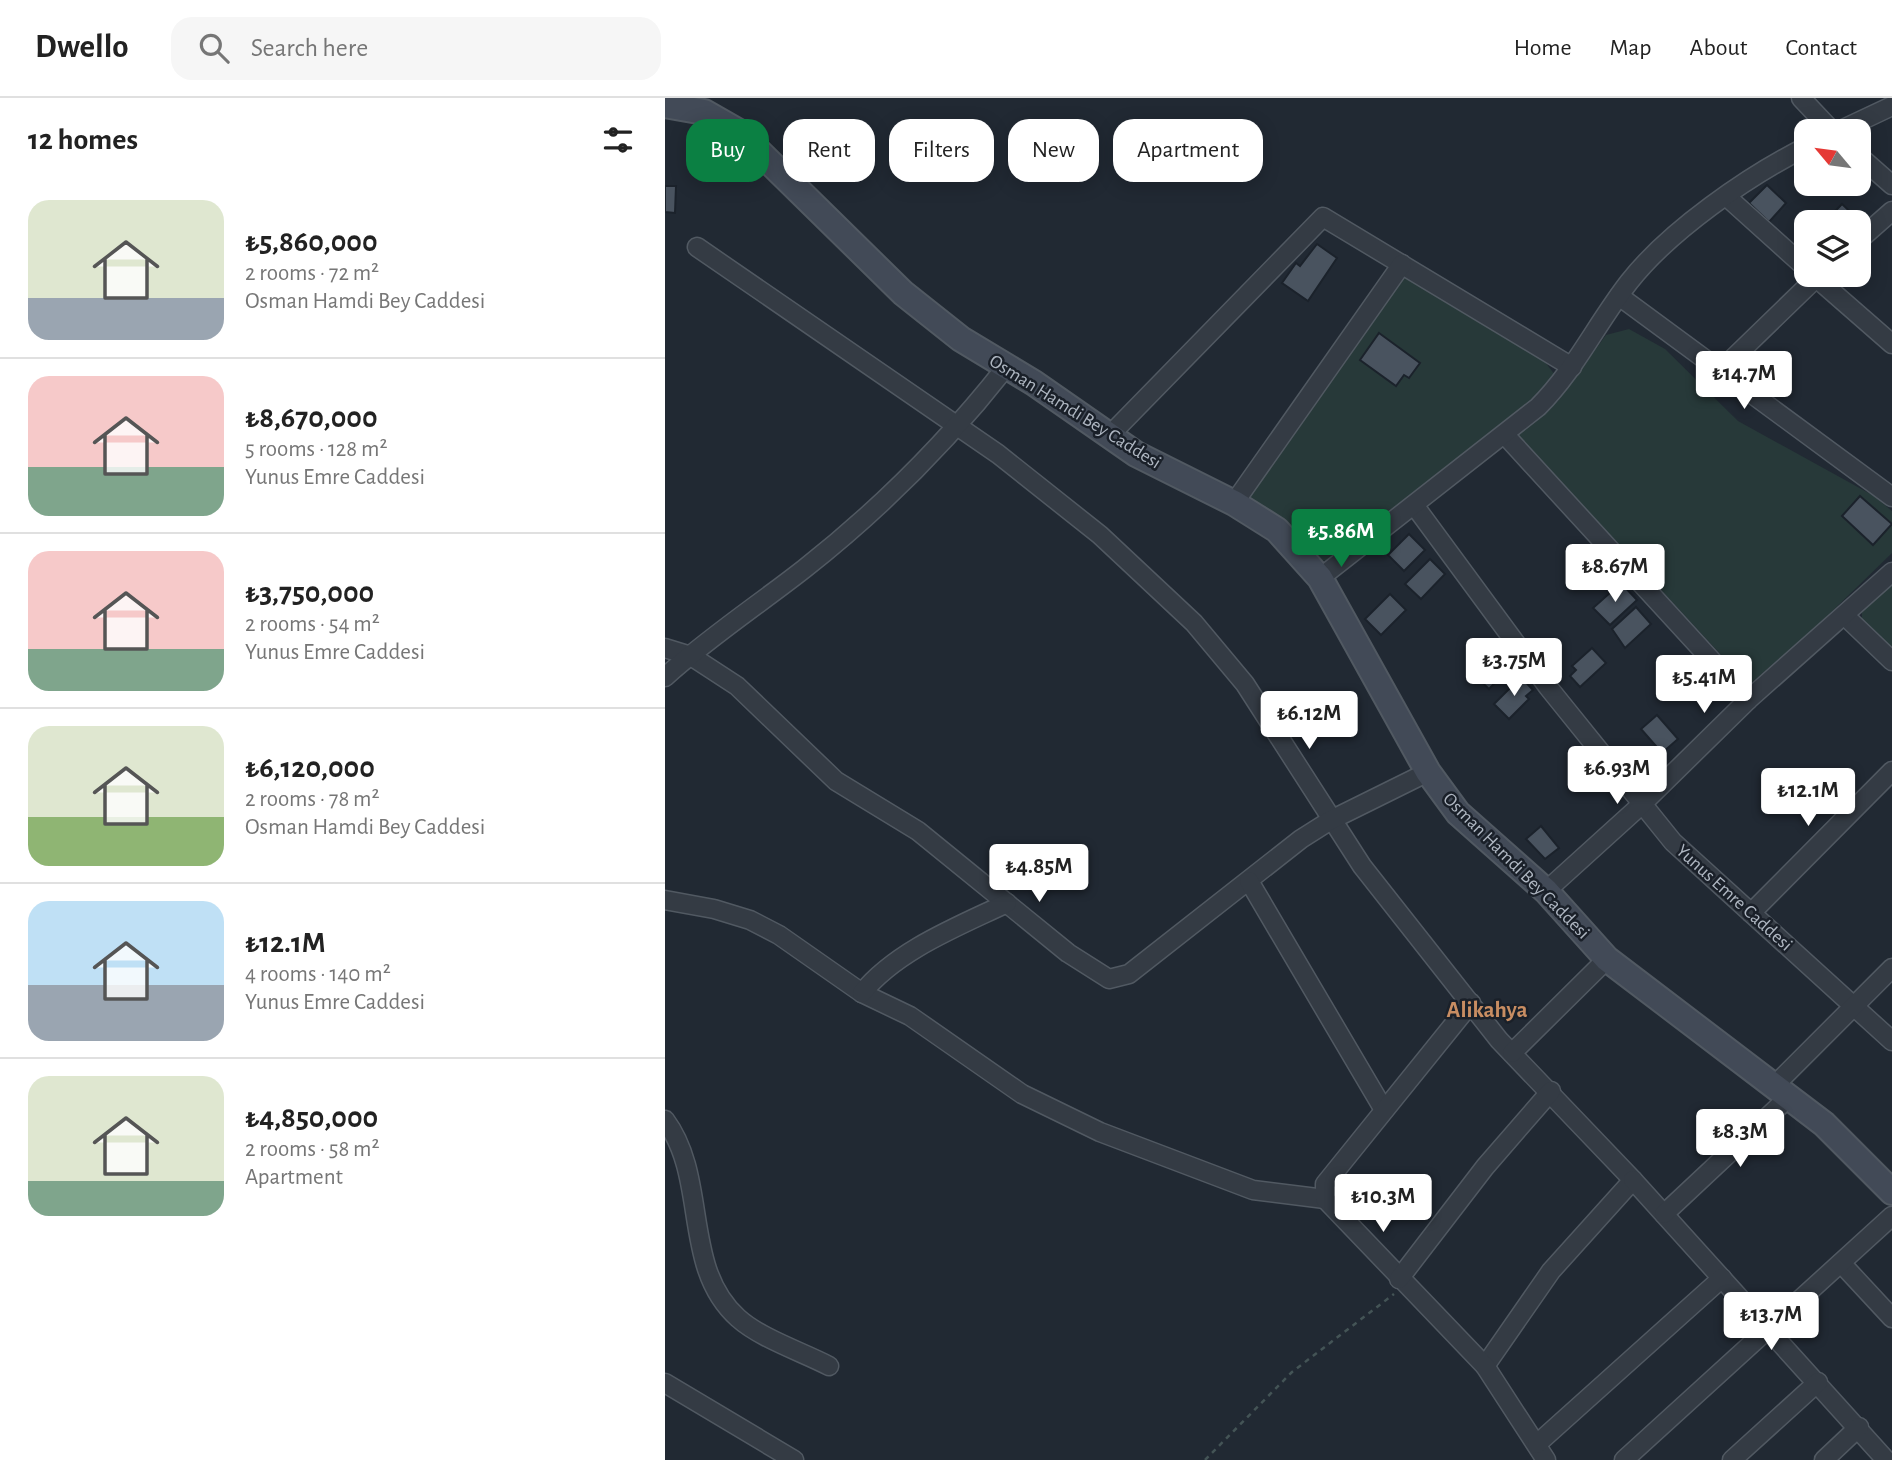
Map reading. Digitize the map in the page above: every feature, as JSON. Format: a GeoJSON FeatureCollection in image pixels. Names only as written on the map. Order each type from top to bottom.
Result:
{"type":"FeatureCollection","features":[{"type":"Feature","properties":{"kind":"street"},"geometry":{"type":"LineString","coordinates":[[1801,98],[1821,119]]}},
{"type":"Feature","properties":{"kind":"street","name":"Osman Hamdi Bey Caddesi"},"geometry":{"type":"LineString","coordinates":[[665,105],[704,112],[739,132],[914,303],[961,339],[1108,436],[1184,479],[1234,503],[1277,530],[1320,578],[1428,772],[1458,813],[1546,891],[1607,959],[1824,1124],[1892,1192]]}},
{"type":"Feature","properties":{"kind":"street"},"geometry":{"type":"LineString","coordinates":[[1864,119],[1892,106]]}},
{"type":"Feature","properties":{"kind":"street"},"geometry":{"type":"LineString","coordinates":[[1320,578],[1505,435],[1552,393],[1619,296],[1655,254],[1726,196],[1794,155]]}},
{"type":"Feature","properties":{"kind":"street"},"geometry":{"type":"LineString","coordinates":[[1871,167],[1892,185]]}},
{"type":"Feature","properties":{"kind":"street"},"geometry":{"type":"LineString","coordinates":[[1726,196],[1794,257]]}},
{"type":"Feature","properties":{"kind":"street"},"geometry":{"type":"LineString","coordinates":[[1871,229],[1892,211]]}},
{"type":"Feature","properties":{"kind":"street"},"geometry":{"type":"LineString","coordinates":[[1108,436],[1324,217],[1572,367]]}},
{"type":"Feature","properties":{"kind":"street"},"geometry":{"type":"LineString","coordinates":[[697,247],[960,425],[1100,535],[1194,623],[1245,684],[1362,866],[1512,1053],[1633,1180],[1886,1460]]}},
{"type":"Feature","properties":{"kind":"street"},"geometry":{"type":"LineString","coordinates":[[1234,503],[1402,264]]}},
{"type":"Feature","properties":{"kind":"street"},"geometry":{"type":"LineString","coordinates":[[1720,370],[1800,287]]}},
{"type":"Feature","properties":{"kind":"street"},"geometry":{"type":"LineString","coordinates":[[1828,287],[1892,344]]}},
{"type":"Feature","properties":{"kind":"street"},"geometry":{"type":"LineString","coordinates":[[1619,296],[1892,497]]}},
{"type":"Feature","properties":{"kind":"street"},"geometry":{"type":"LineString","coordinates":[[665,677],[815,560],[960,425],[1006,367]]}},
{"type":"Feature","properties":{"kind":"street"},"geometry":{"type":"LineString","coordinates":[[1505,435],[1748,699]]}},
{"type":"Feature","properties":{"kind":"street","name":"Yunus Emre Caddesi"},"geometry":{"type":"LineString","coordinates":[[1414,505],[1548,687],[1673,842],[1892,1041]]}},
{"type":"Feature","properties":{"kind":"street"},"geometry":{"type":"LineString","coordinates":[[1546,891],[1641,805],[1748,699],[1892,572]]}},
{"type":"Feature","properties":{"kind":"street"},"geometry":{"type":"LineString","coordinates":[[1845,616],[1892,661]]}},
{"type":"Feature","properties":{"kind":"street"},"geometry":{"type":"LineString","coordinates":[[665,648],[691,656],[747,694],[842,786],[918,831],[1092,971],[1117,980],[1129,974],[1331,820],[1428,772]]}},
{"type":"Feature","properties":{"kind":"street"},"geometry":{"type":"LineString","coordinates":[[1751,913],[1892,771]]}},
{"type":"Feature","properties":{"kind":"street"},"geometry":{"type":"LineString","coordinates":[[1249,881],[1384,1110]]}},
{"type":"Feature","properties":{"kind":"street"},"geometry":{"type":"LineString","coordinates":[[665,901],[714,909],[750,920],[826,965],[862,993],[910,1016],[1022,1094],[1100,1132],[1253,1190],[1325,1199],[1485,1366],[1546,1460]]}},
{"type":"Feature","properties":{"kind":"street"},"geometry":{"type":"LineString","coordinates":[[862,993],[879,975],[916,950],[1007,903]]}},
{"type":"Feature","properties":{"kind":"street"},"geometry":{"type":"LineString","coordinates":[[1512,1053],[1607,959]]}},
{"type":"Feature","properties":{"kind":"street"},"geometry":{"type":"LineString","coordinates":[[1664,1214],[1781,1091],[1853,1007],[1892,968]]}},
{"type":"Feature","properties":{"kind":"street"},"geometry":{"type":"LineString","coordinates":[[1325,1199],[1325,1184],[1471,1003]]}},
{"type":"Feature","properties":{"kind":"street"},"geometry":{"type":"LineString","coordinates":[[1402,1282],[1485,1167],[1551,1091]]}},
{"type":"Feature","properties":{"kind":"street"},"geometry":{"type":"LineString","coordinates":[[665,1120],[687,1167],[699,1240],[715,1291],[745,1323],[829,1366]]}},
{"type":"Feature","properties":{"kind":"street"},"geometry":{"type":"LineString","coordinates":[[1485,1366],[1551,1271],[1633,1180]]}},
{"type":"Feature","properties":{"kind":"street"},"geometry":{"type":"LineString","coordinates":[[1624,1460],[1892,1216]]}},
{"type":"Feature","properties":{"kind":"street"},"geometry":{"type":"LineString","coordinates":[[1841,1263],[1892,1318]]}},
{"type":"Feature","properties":{"kind":"street"},"geometry":{"type":"LineString","coordinates":[[1537,1444],[1722,1278]]}},
{"type":"Feature","properties":{"kind":"street"},"geometry":{"type":"LineString","coordinates":[[1732,1460],[1818,1382]]}},
{"type":"Feature","properties":{"kind":"street"},"geometry":{"type":"LineString","coordinates":[[665,1383],[794,1460]]}},
{"type":"Feature","properties":{"kind":"street"},"geometry":{"type":"LineString","coordinates":[[1824,1460],[1859,1427]]}},
{"type":"Feature","properties":{"kind":"path"},"geometry":{"type":"LineString","coordinates":[[1205,1460],[1292,1372],[1402,1282]]}},
{"type":"Feature","properties":{"kind":"shaded area"},"geometry":{"type":"Polygon","coordinates":[[[1404,275],[1542,358],[1555,375],[1515,416],[1330,561],[1319,560],[1249,498],[1404,275]]]}},
{"type":"Feature","properties":{"kind":"shaded area"},"geometry":{"type":"Polygon","coordinates":[[[1629,329],[1665,349],[1738,421],[1874,496],[1892,511],[1892,553],[1819,624],[1749,685],[1516,433],[1558,401],[1606,335],[1629,329]]]}},
{"type":"Feature","properties":{"kind":"shaded area"},"geometry":{"type":"Polygon","coordinates":[[[1892,584],[1892,650],[1862,623],[1862,612],[1892,584]]]}},
{"type":"Feature","properties":{"kind":"building"},"geometry":{"type":"Polygon","coordinates":[[[1767,185],[1786,203],[1769,222],[1749,203],[1767,185]]]}},
{"type":"Feature","properties":{"kind":"building"},"geometry":{"type":"Polygon","coordinates":[[[665,186],[676,186],[675,213],[665,212],[665,186]]]}},
{"type":"Feature","properties":{"kind":"building"},"geometry":{"type":"Polygon","coordinates":[[[1842,204],[1848,210],[1836,210],[1842,204]]]}},
{"type":"Feature","properties":{"kind":"building"},"geometry":{"type":"Polygon","coordinates":[[[1317,244],[1337,258],[1308,301],[1282,283],[1296,263],[1300,266],[1317,244]]]}},
{"type":"Feature","properties":{"kind":"building"},"geometry":{"type":"Polygon","coordinates":[[[1379,333],[1420,363],[1409,378],[1404,375],[1396,386],[1360,360],[1379,333]]]}},
{"type":"Feature","properties":{"kind":"building"},"geometry":{"type":"Polygon","coordinates":[[[1860,496],[1892,524],[1873,545],[1842,516],[1860,496]]]}},
{"type":"Feature","properties":{"kind":"building"},"geometry":{"type":"Polygon","coordinates":[[[1409,534],[1425,550],[1404,571],[1388,555],[1409,534]]]}},
{"type":"Feature","properties":{"kind":"building"},"geometry":{"type":"Polygon","coordinates":[[[1430,559],[1445,574],[1421,599],[1405,584],[1430,559]]]}},
{"type":"Feature","properties":{"kind":"building"},"geometry":{"type":"Polygon","coordinates":[[[1621,583],[1637,600],[1610,625],[1593,608],[1621,583]]]}},
{"type":"Feature","properties":{"kind":"building"},"geometry":{"type":"Polygon","coordinates":[[[1390,594],[1406,610],[1381,635],[1365,619],[1390,594]]]}},
{"type":"Feature","properties":{"kind":"building"},"geometry":{"type":"Polygon","coordinates":[[[1636,607],[1651,624],[1625,648],[1612,629],[1636,607]]]}},
{"type":"Feature","properties":{"kind":"building"},"geometry":{"type":"Polygon","coordinates":[[[1592,648],[1606,663],[1580,687],[1570,676],[1576,670],[1572,666],[1592,648]]]}},
{"type":"Feature","properties":{"kind":"building"},"geometry":{"type":"Polygon","coordinates":[[[1498,651],[1513,664],[1489,689],[1474,675],[1498,651]]]}},
{"type":"Feature","properties":{"kind":"building"},"geometry":{"type":"Polygon","coordinates":[[[1521,677],[1533,690],[1526,696],[1529,699],[1509,719],[1494,704],[1521,677]]]}},
{"type":"Feature","properties":{"kind":"building"},"geometry":{"type":"Polygon","coordinates":[[[1657,715],[1678,739],[1662,753],[1641,729],[1657,715]]]}},
{"type":"Feature","properties":{"kind":"building"},"geometry":{"type":"Polygon","coordinates":[[[1541,826],[1559,848],[1545,859],[1526,839],[1541,826]]]}},
{"type":"Feature","properties":{"kind":"district","name":"Alikahya"},"geometry":{"type":"Point","coordinates":[1487,1010]}}]}
